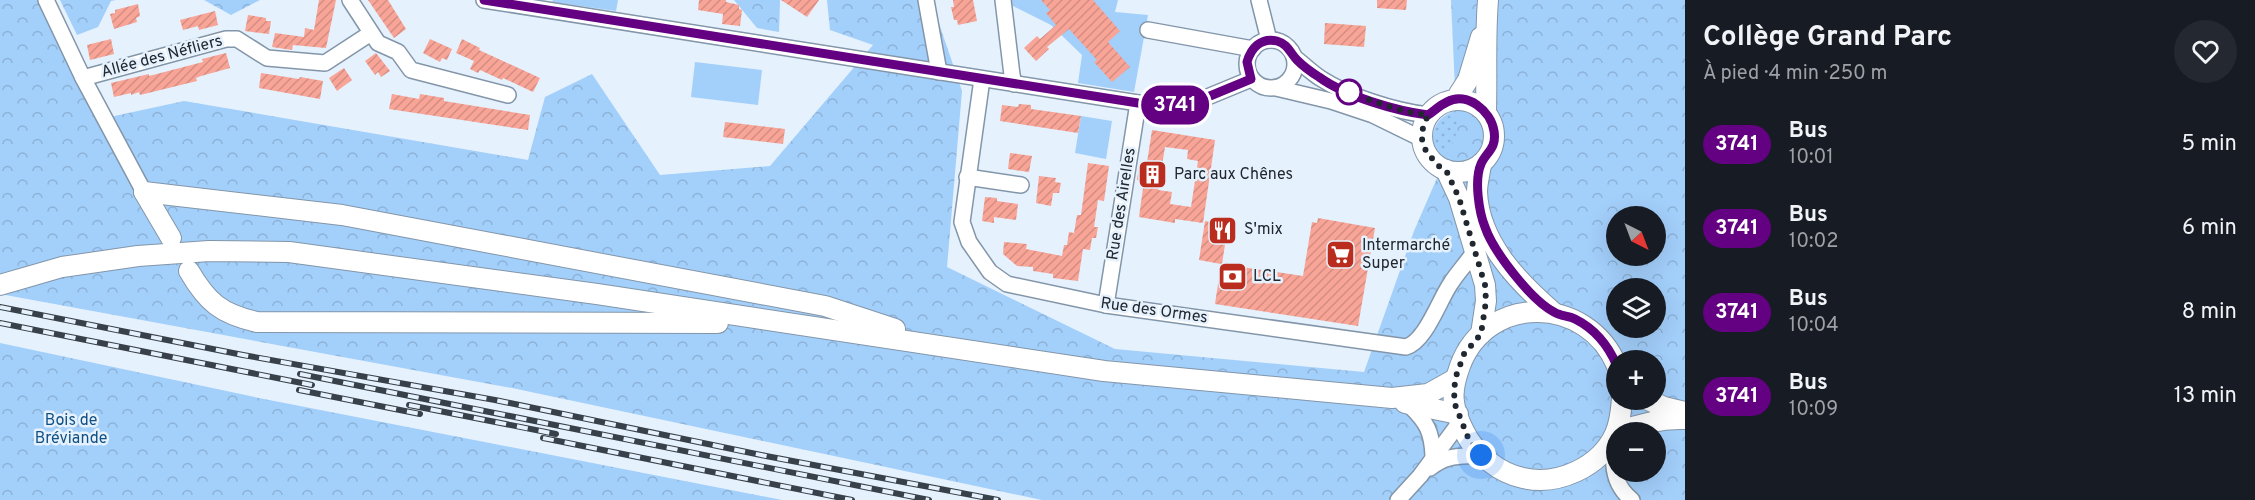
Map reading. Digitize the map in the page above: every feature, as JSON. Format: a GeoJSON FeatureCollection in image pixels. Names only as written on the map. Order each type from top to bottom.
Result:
{"type":"FeatureCollection","features":[{"type":"Feature","properties":{"kind":"main road"},"geometry":{"type":"LineString","coordinates":[[1486,111],[1473,102],[1460,99],[1448,101],[1428,115],[1423,127],[1422,139],[1430,158],[1446,170],[1458,172],[1470,170],[1481,164],[1489,155],[1494,143],[1494,131],[1486,111],[1488,0]]}},
{"type":"Feature","properties":{"kind":"main road"},"geometry":{"type":"LineString","coordinates":[[1460,99],[1486,23]]}},
{"type":"Feature","properties":{"kind":"main road"},"geometry":{"type":"LineString","coordinates":[[1481,164],[1477,192],[1485,228],[1507,266],[1525,288],[1553,312]]}},
{"type":"Feature","properties":{"kind":"main road"},"geometry":{"type":"LineString","coordinates":[[1446,170],[1459,198],[1485,285],[1486,301],[1481,334]]}},
{"type":"Feature","properties":{"kind":"main road"},"geometry":{"type":"LineString","coordinates":[[144,192],[171,238]]}},
{"type":"Feature","properties":{"kind":"main road"},"geometry":{"type":"LineString","coordinates":[[144,192],[342,215],[825,306],[952,348]]}},
{"type":"Feature","properties":{"kind":"main road"},"geometry":{"type":"LineString","coordinates":[[0,285],[62,267],[138,256],[209,251],[288,252],[597,294],[1104,370],[1400,401],[1431,407],[1459,418]]}},
{"type":"Feature","properties":{"kind":"main road"},"geometry":{"type":"LineString","coordinates":[[189,271],[213,304],[237,318],[257,322],[596,321],[793,324]]}},
{"type":"Feature","properties":{"kind":"main road"},"geometry":{"type":"LineString","coordinates":[[1606,446],[1592,462],[1571,474],[1547,480],[1523,478],[1500,470],[1481,455],[1469,440],[1454,402],[1455,379],[1464,354],[1481,334],[1504,319],[1529,311],[1553,312],[1578,321],[1597,334],[1609,350]]}},
{"type":"Feature","properties":{"kind":"main road"},"geometry":{"type":"LineString","coordinates":[[1400,401],[1428,394],[1455,379]]}},
{"type":"Feature","properties":{"kind":"main road"},"geometry":{"type":"LineString","coordinates":[[1666,408],[1685,412]]}},
{"type":"Feature","properties":{"kind":"main road"},"geometry":{"type":"LineString","coordinates":[[1648,422],[1671,418],[1685,419]]}},
{"type":"Feature","properties":{"kind":"street"},"geometry":{"type":"LineString","coordinates":[[46,0],[82,78],[144,192]]}},
{"type":"Feature","properties":{"kind":"street"},"geometry":{"type":"LineString","coordinates":[[350,0],[378,44],[398,52],[411,70],[508,95]]}},
{"type":"Feature","properties":{"kind":"street"},"geometry":{"type":"LineString","coordinates":[[484,0],[1138,103],[1169,106],[1193,103],[1251,79]]}},
{"type":"Feature","properties":{"kind":"street"},"geometry":{"type":"LineString","coordinates":[[926,0],[939,72]]}},
{"type":"Feature","properties":{"kind":"street"},"geometry":{"type":"LineString","coordinates":[[1003,0],[1014,84]]}},
{"type":"Feature","properties":{"kind":"street"},"geometry":{"type":"LineString","coordinates":[[1259,0],[1269,40]]}},
{"type":"Feature","properties":{"kind":"street"},"geometry":{"type":"LineString","coordinates":[[1148,30],[1253,49]]}},
{"type":"Feature","properties":{"kind":"street","name":"Allée des Néfliers"},"geometry":{"type":"LineString","coordinates":[[82,78],[226,39],[237,39],[267,58],[325,63],[371,33]]}},
{"type":"Feature","properties":{"kind":"street"},"geometry":{"type":"LineString","coordinates":[[1422,139],[1373,116],[1331,101],[1263,87],[1251,79],[1247,62],[1257,44],[1269,40],[1284,44],[1294,57],[1319,78],[1337,87],[1382,105],[1410,113],[1428,115]]}},
{"type":"Feature","properties":{"kind":"street"},"geometry":{"type":"LineString","coordinates":[[1276,88],[1292,78],[1295,70],[1294,57]]}},
{"type":"Feature","properties":{"kind":"street","name":"Rue des Ormes"},"geometry":{"type":"LineString","coordinates":[[982,79],[962,222],[969,242],[990,272],[1007,284],[1106,304],[1406,347],[1419,340],[1452,280],[1474,252]]}},
{"type":"Feature","properties":{"kind":"street","name":"Rue des Airelles"},"geometry":{"type":"LineString","coordinates":[[1106,304],[1138,103]]}},
{"type":"Feature","properties":{"kind":"street"},"geometry":{"type":"LineString","coordinates":[[967,177],[1021,185]]}},
{"type":"Feature","properties":{"kind":"street"},"geometry":{"type":"LineString","coordinates":[[1400,401],[1423,418],[1430,431],[1433,456]]}},
{"type":"Feature","properties":{"kind":"street"},"geometry":{"type":"LineString","coordinates":[[1420,476],[1433,456],[1448,441],[1459,418]]}},
{"type":"Feature","properties":{"kind":"street"},"geometry":{"type":"LineString","coordinates":[[1398,500],[1420,476],[1440,460],[1451,456],[1481,455]]}},
{"type":"Feature","properties":{"kind":"street"},"geometry":{"type":"LineString","coordinates":[[1619,482],[1632,500]]}},
{"type":"Feature","properties":{"kind":"green space"},"geometry":{"type":"Polygon","coordinates":[[[0,0],[41,0],[96,120],[184,101],[528,160],[545,97],[592,74],[660,175],[770,166],[873,45],[830,30],[827,0],[931,0],[962,91],[947,267],[1115,349],[1364,372],[1414,231],[1457,132],[1451,0],[1685,0],[1685,500],[1042,500],[512,388],[0,294],[0,0]]]}},
{"type":"Feature","properties":{"kind":"green space"},"geometry":{"type":"Polygon","coordinates":[[[60,0],[116,0],[111,1],[98,27],[77,35],[60,0]]]}},
{"type":"Feature","properties":{"kind":"green space"},"geometry":{"type":"Polygon","coordinates":[[[204,0],[260,0],[231,15],[204,0]]]}},
{"type":"Feature","properties":{"kind":"green space"},"geometry":{"type":"Polygon","coordinates":[[[553,0],[618,0],[616,11],[552,2],[553,0]]]}},
{"type":"Feature","properties":{"kind":"green space"},"geometry":{"type":"Polygon","coordinates":[[[734,0],[780,0],[779,32],[757,28],[734,0]]]}},
{"type":"Feature","properties":{"kind":"green space"},"geometry":{"type":"Polygon","coordinates":[[[1011,0],[1118,0],[1115,12],[1148,15],[1134,92],[1078,83],[1082,55],[1051,25],[1011,5],[1011,0]]]}},
{"type":"Feature","properties":{"kind":"green space"},"geometry":{"type":"Polygon","coordinates":[[[695,62],[762,70],[758,105],[691,97],[695,62]]]}},
{"type":"Feature","properties":{"kind":"green space"},"geometry":{"type":"Polygon","coordinates":[[[1455,111],[1469,113],[1448,163],[1436,150],[1433,134],[1440,120],[1455,111]]]}},
{"type":"Feature","properties":{"kind":"green space"},"geometry":{"type":"Polygon","coordinates":[[[1081,116],[1112,121],[1106,159],[1075,153],[1081,116]]]}},
{"type":"Feature","properties":{"kind":"green space","name":"Bois de Bréviande"},"geometry":{"type":"Polygon","coordinates":[[[0,343],[264,399],[782,500],[0,500],[0,343]]]}},
{"type":"Feature","properties":{"kind":"building"},"geometry":{"type":"Polygon","coordinates":[[[319,0],[336,0],[326,48],[293,45],[292,50],[272,47],[275,33],[304,37],[305,28],[314,30],[319,0]]]}},
{"type":"Feature","properties":{"kind":"building"},"geometry":{"type":"Polygon","coordinates":[[[368,0],[388,0],[406,29],[394,38],[368,0]]]}},
{"type":"Feature","properties":{"kind":"building"},"geometry":{"type":"Polygon","coordinates":[[[699,0],[726,0],[726,2],[739,5],[739,9],[742,10],[740,26],[722,24],[723,14],[698,10],[699,0]]]}},
{"type":"Feature","properties":{"kind":"building"},"geometry":{"type":"Polygon","coordinates":[[[781,0],[819,0],[807,17],[781,0]]]}},
{"type":"Feature","properties":{"kind":"building"},"geometry":{"type":"Polygon","coordinates":[[[953,0],[973,0],[977,21],[958,25],[957,20],[954,20],[951,7],[954,7],[953,0]]]}},
{"type":"Feature","properties":{"kind":"building"},"geometry":{"type":"Polygon","coordinates":[[[1041,0],[1093,0],[1120,31],[1108,42],[1130,67],[1112,82],[1094,62],[1097,60],[1069,29],[1047,47],[1049,49],[1036,61],[1024,48],[1037,36],[1040,39],[1056,25],[1046,13],[1050,10],[1041,0]]]}},
{"type":"Feature","properties":{"kind":"building"},"geometry":{"type":"Polygon","coordinates":[[[1377,0],[1407,0],[1406,10],[1377,8],[1377,0]]]}},
{"type":"Feature","properties":{"kind":"building"},"geometry":{"type":"Polygon","coordinates":[[[138,4],[140,16],[136,18],[137,22],[114,29],[110,14],[115,13],[115,10],[138,4]]]}},
{"type":"Feature","properties":{"kind":"building"},"geometry":{"type":"Polygon","coordinates":[[[215,11],[218,25],[199,30],[198,26],[183,30],[180,20],[215,11]]]}},
{"type":"Feature","properties":{"kind":"building"},"geometry":{"type":"Polygon","coordinates":[[[248,15],[271,21],[269,34],[245,31],[248,15]]]}},
{"type":"Feature","properties":{"kind":"building"},"geometry":{"type":"Polygon","coordinates":[[[1325,23],[1366,26],[1364,47],[1324,44],[1325,23]]]}},
{"type":"Feature","properties":{"kind":"building"},"geometry":{"type":"Polygon","coordinates":[[[111,39],[114,54],[90,60],[87,45],[111,39]]]}},
{"type":"Feature","properties":{"kind":"building"},"geometry":{"type":"Polygon","coordinates":[[[430,39],[452,49],[447,60],[442,58],[440,62],[423,53],[430,39]]]}},
{"type":"Feature","properties":{"kind":"building"},"geometry":{"type":"Polygon","coordinates":[[[462,39],[480,48],[479,50],[540,78],[533,92],[503,78],[502,80],[480,70],[478,73],[470,69],[474,61],[456,53],[462,39]]]}},
{"type":"Feature","properties":{"kind":"building"},"geometry":{"type":"Polygon","coordinates":[[[226,53],[230,68],[201,76],[196,78],[197,81],[140,95],[139,92],[114,97],[111,83],[203,62],[202,59],[226,53]]]}},
{"type":"Feature","properties":{"kind":"building"},"geometry":{"type":"Polygon","coordinates":[[[376,53],[390,71],[381,77],[378,72],[375,75],[365,61],[376,53]]]}},
{"type":"Feature","properties":{"kind":"building"},"geometry":{"type":"Polygon","coordinates":[[[344,68],[352,80],[337,91],[329,78],[344,68]]]}},
{"type":"Feature","properties":{"kind":"building"},"geometry":{"type":"Polygon","coordinates":[[[261,73],[323,81],[320,99],[259,88],[261,73]]]}},
{"type":"Feature","properties":{"kind":"building"},"geometry":{"type":"Polygon","coordinates":[[[392,94],[419,99],[420,94],[444,98],[444,101],[530,115],[528,130],[389,109],[392,94]]]}},
{"type":"Feature","properties":{"kind":"building"},"geometry":{"type":"Polygon","coordinates":[[[1019,104],[1031,105],[1031,109],[1081,116],[1078,133],[1000,121],[1002,105],[1018,107],[1019,104]]]}},
{"type":"Feature","properties":{"kind":"building"},"geometry":{"type":"Polygon","coordinates":[[[725,122],[785,129],[783,144],[723,137],[725,122]]]}},
{"type":"Feature","properties":{"kind":"building","name":"Parc aux Chênes"},"geometry":{"type":"Polygon","coordinates":[[[1152,130],[1215,140],[1203,223],[1175,219],[1175,223],[1139,217],[1144,181],[1137,180],[1139,168],[1146,169],[1152,130]],[[1165,147],[1158,190],[1172,192],[1170,204],[1191,207],[1198,161],[1187,159],[1188,150],[1165,147]]]}},
{"type":"Feature","properties":{"kind":"building"},"geometry":{"type":"Polygon","coordinates":[[[1010,153],[1032,156],[1029,172],[1008,169],[1010,153]]]}},
{"type":"Feature","properties":{"kind":"building"},"geometry":{"type":"Polygon","coordinates":[[[1088,163],[1109,166],[1104,201],[1098,200],[1094,227],[1098,227],[1096,238],[1092,238],[1090,250],[1083,249],[1078,281],[1053,278],[1053,274],[1033,271],[1033,267],[1017,266],[1003,254],[1004,242],[1027,244],[1026,249],[1062,256],[1069,232],[1074,233],[1077,215],[1081,215],[1088,163]]]}},
{"type":"Feature","properties":{"kind":"building"},"geometry":{"type":"Polygon","coordinates":[[[1039,176],[1056,178],[1055,182],[1061,183],[1059,193],[1053,193],[1051,206],[1036,203],[1039,176]]]}},
{"type":"Feature","properties":{"kind":"building"},"geometry":{"type":"Polygon","coordinates":[[[985,197],[1018,204],[1016,220],[994,217],[994,223],[982,221],[985,197]]]}},
{"type":"Feature","properties":{"kind":"building"},"geometry":{"type":"Polygon","coordinates":[[[1318,218],[1375,228],[1358,326],[1215,304],[1221,264],[1199,260],[1205,221],[1228,225],[1222,264],[1303,276],[1312,222],[1317,223],[1318,218]]]}},
{"type":"Feature","properties":{"kind":"railway"},"geometry":{"type":"LineString","coordinates":[[0,307],[243,355],[495,400],[766,456],[998,500]]}},
{"type":"Feature","properties":{"kind":"railway"},"geometry":{"type":"LineString","coordinates":[[0,323],[312,385]]}},
{"type":"Feature","properties":{"kind":"railway"},"geometry":{"type":"LineString","coordinates":[[300,374],[929,500]]}},
{"type":"Feature","properties":{"kind":"railway"},"geometry":{"type":"LineString","coordinates":[[299,390],[420,414]]}},
{"type":"Feature","properties":{"kind":"railway"},"geometry":{"type":"LineString","coordinates":[[409,405],[556,434]]}},
{"type":"Feature","properties":{"kind":"railway"},"geometry":{"type":"LineString","coordinates":[[543,438],[852,500]]}},
{"type":"Feature","properties":{"kind":"bus line","name":"3741"},"geometry":{"type":"LineString","coordinates":[[484,0],[697,35],[1169,106],[1193,103],[1251,79],[1247,70],[1247,62],[1253,49],[1257,44],[1269,40],[1277,41],[1289,48],[1294,57],[1319,78],[1382,105],[1410,113],[1428,115],[1448,101],[1460,99],[1473,102],[1486,111],[1494,131],[1494,143],[1489,155],[1481,164],[1477,192],[1485,228],[1507,266],[1525,288],[1553,312],[1578,321],[1597,334],[1609,350]]}},
{"type":"Feature","properties":{"kind":"place","name":"Parc aux Chênes"},"geometry":{"type":"Point","coordinates":[1153,175]}},
{"type":"Feature","properties":{"kind":"place","name":"S'mix"},"geometry":{"type":"Point","coordinates":[1223,230]}},
{"type":"Feature","properties":{"kind":"place","name":"Intermarché Super"},"geometry":{"type":"Point","coordinates":[1341,255]}},
{"type":"Feature","properties":{"kind":"place","name":"LCL"},"geometry":{"type":"Point","coordinates":[1232,277]}},
{"type":"Feature","properties":{"kind":"route"},"geometry":{"type":"LineString","coordinates":[[1349,92],[1382,105],[1410,113],[1428,115],[1423,127],[1422,139],[1425,149],[1437,165],[1446,170],[1459,198],[1485,285],[1486,301],[1481,334],[1464,354],[1455,379],[1454,402],[1469,440],[1481,455]]}}]}
